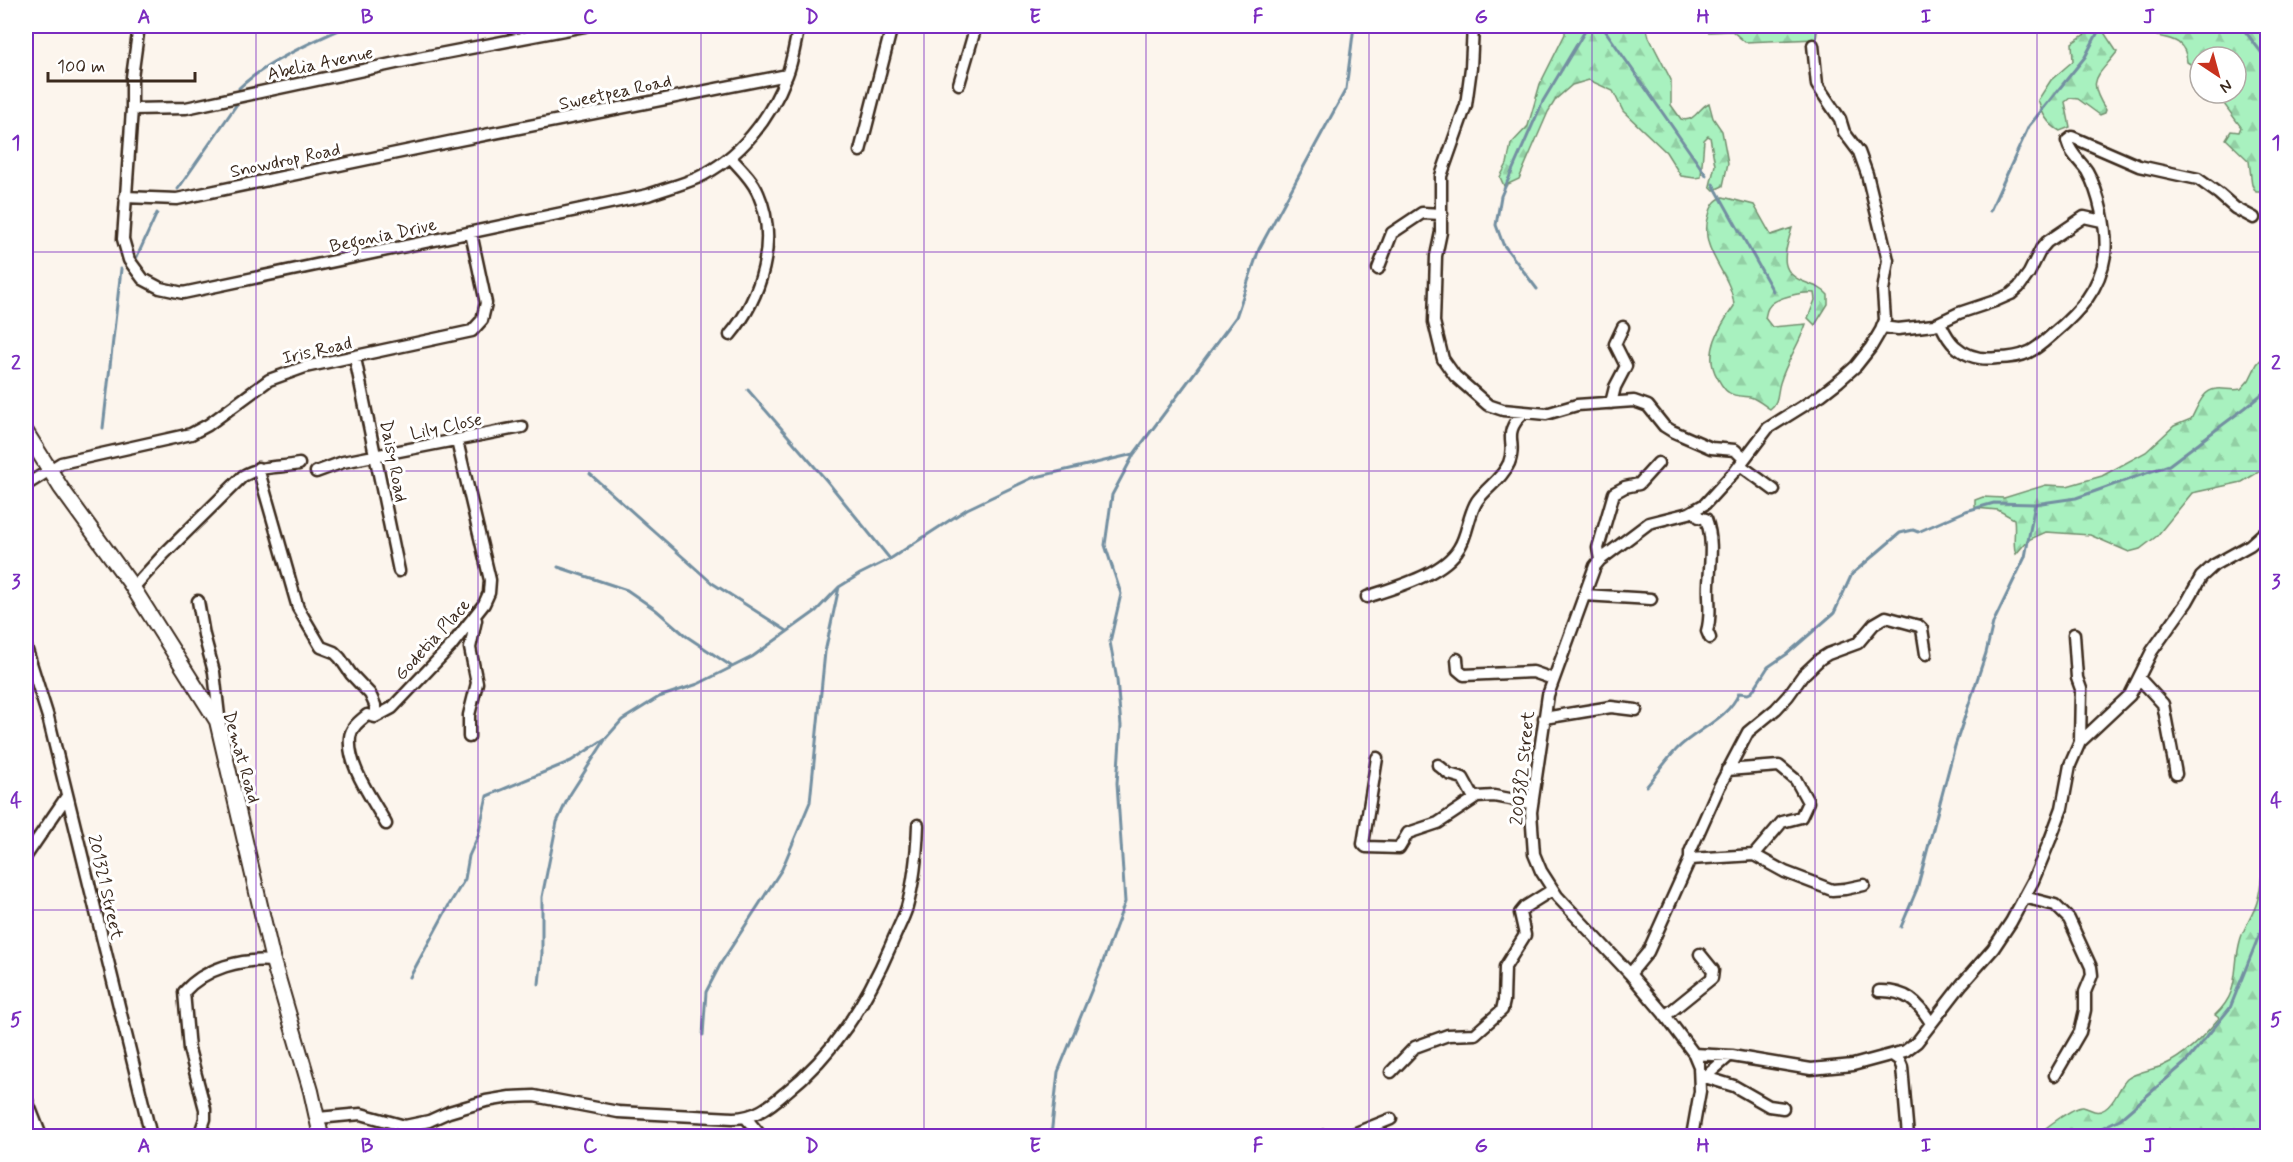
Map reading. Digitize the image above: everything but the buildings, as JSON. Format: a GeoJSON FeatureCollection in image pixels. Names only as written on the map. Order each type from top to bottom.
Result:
{"type":"FeatureCollection","features":[{"type":"Feature","properties":{"kind":"street","name":"Begonia Drive"},"geometry":{"type":"LineString","coordinates":[[139,26],[133,56],[132,109],[123,238],[129,260],[147,281],[175,292],[186,292],[648,195],[697,178],[730,157],[755,133],[770,112],[787,75],[799,26]]}},
{"type":"Feature","properties":{"kind":"street","name":"Abelia Avenue"},"geometry":{"type":"LineString","coordinates":[[132,109],[186,108],[424,57],[585,26]]}},
{"type":"Feature","properties":{"kind":"street"},"geometry":{"type":"LineString","coordinates":[[860,151],[892,26]]}},
{"type":"Feature","properties":{"kind":"street"},"geometry":{"type":"LineString","coordinates":[[959,84],[976,26]]}},
{"type":"Feature","properties":{"kind":"street"},"geometry":{"type":"LineString","coordinates":[[1473,26],[1466,105],[1441,176],[1442,214],[1436,256],[1434,314],[1436,338],[1443,359],[1455,376],[1488,405],[1496,409],[1546,414],[1577,405],[1634,400],[1642,403],[1653,411],[1664,426],[1672,431],[1711,448],[1735,450],[1742,462],[1774,490]]}},
{"type":"Feature","properties":{"kind":"street"},"geometry":{"type":"LineString","coordinates":[[1710,638],[1707,631],[1710,618],[1711,538],[1706,519],[1699,517],[1694,510],[1711,499],[1768,428],[1821,395],[1856,366],[1871,347],[1885,320],[1884,282],[1888,260],[1867,174],[1859,152],[1844,132],[1840,118],[1817,86],[1813,45]]}},
{"type":"Feature","properties":{"kind":"street","name":"Sweetpea Road"},"geometry":{"type":"LineString","coordinates":[[449,142],[787,75]]}},
{"type":"Feature","properties":{"kind":"street"},"geometry":{"type":"LineString","coordinates":[[1940,323],[1953,344],[1971,356],[2000,358],[2030,352],[2066,323],[2084,304],[2092,292],[2105,253],[2102,220],[2094,185],[2068,144],[2067,141],[2072,137],[2139,166],[2198,179],[2235,208],[2254,218]]}},
{"type":"Feature","properties":{"kind":"street","name":"Snowdrop Road"},"geometry":{"type":"LineString","coordinates":[[125,198],[177,199],[449,142]]}},
{"type":"Feature","properties":{"kind":"street"},"geometry":{"type":"LineString","coordinates":[[730,157],[759,194],[766,233],[764,270],[747,313],[730,335]]}},
{"type":"Feature","properties":{"kind":"street"},"geometry":{"type":"LineString","coordinates":[[1378,269],[1392,233],[1422,213],[1442,214]]}},
{"type":"Feature","properties":{"kind":"street"},"geometry":{"type":"LineString","coordinates":[[1882,327],[1898,329],[1940,323],[1959,313],[2011,294],[2029,273],[2040,249],[2046,242],[2084,217],[2102,220]]}},
{"type":"Feature","properties":{"kind":"street","name":"Iris Road"},"geometry":{"type":"LineString","coordinates":[[26,485],[49,470],[74,459],[191,434],[278,375],[304,367],[468,333],[479,325],[485,313],[486,303],[471,233]]}},
{"type":"Feature","properties":{"kind":"street"},"geometry":{"type":"LineString","coordinates":[[1611,403],[1615,387],[1626,366],[1614,344],[1623,327]]}},
{"type":"Feature","properties":{"kind":"street","name":"Daisy Road"},"geometry":{"type":"LineString","coordinates":[[356,358],[399,571]]}},
{"type":"Feature","properties":{"kind":"street"},"geometry":{"type":"LineString","coordinates":[[1367,597],[1425,575],[1454,555],[1463,540],[1478,500],[1506,471],[1511,459],[1510,432],[1516,420],[1524,412]]}},
{"type":"Feature","properties":{"kind":"street","name":"Lily Close"},"geometry":{"type":"LineString","coordinates":[[316,472],[344,462],[522,427]]}},
{"type":"Feature","properties":{"kind":"street","name":"Demat Road"},"geometry":{"type":"LineString","coordinates":[[26,432],[49,470],[133,588],[208,705],[220,731],[273,961],[318,1118],[321,1137]]}},
{"type":"Feature","properties":{"kind":"street","name":"Godetia Place"},"geometry":{"type":"LineString","coordinates":[[386,824],[356,769],[350,737],[353,730],[367,715],[375,717],[392,708],[451,646],[477,614],[489,592],[490,580],[458,441]]}},
{"type":"Feature","properties":{"kind":"street"},"geometry":{"type":"LineString","coordinates":[[1600,560],[1598,548],[1614,494],[1625,487],[1639,484],[1658,463]]}},
{"type":"Feature","properties":{"kind":"street"},"geometry":{"type":"LineString","coordinates":[[133,588],[237,481],[258,468],[298,464]]}},
{"type":"Feature","properties":{"kind":"street"},"geometry":{"type":"LineString","coordinates":[[258,468],[298,608],[319,645],[340,658],[370,694],[375,705],[375,717]]}},
{"type":"Feature","properties":{"kind":"street","name":"200382 Street"},"geometry":{"type":"LineString","coordinates":[[1692,1137],[1703,1076],[1694,1054],[1630,974],[1552,890],[1534,854],[1530,825],[1531,803],[1544,718],[1553,679],[1591,574],[1600,560],[1649,523],[1694,510]]}},
{"type":"Feature","properties":{"kind":"street"},"geometry":{"type":"LineString","coordinates":[[2080,742],[2125,701],[2152,651],[2187,602],[2201,577],[2222,559],[2250,545],[2268,529]]}},
{"type":"Feature","properties":{"kind":"street"},"geometry":{"type":"LineString","coordinates":[[1584,595],[1651,598]]}},
{"type":"Feature","properties":{"kind":"street"},"geometry":{"type":"LineString","coordinates":[[198,601],[214,672],[220,731]]}},
{"type":"Feature","properties":{"kind":"street"},"geometry":{"type":"LineString","coordinates":[[469,737],[469,715],[477,683],[470,645],[477,614]]}},
{"type":"Feature","properties":{"kind":"street"},"geometry":{"type":"LineString","coordinates":[[1630,974],[1648,952],[1690,859],[1690,852],[1727,771],[1748,732],[1788,696],[1803,675],[1828,654],[1858,643],[1874,624],[1886,616],[1921,628],[1926,654]]}},
{"type":"Feature","properties":{"kind":"street"},"geometry":{"type":"LineString","coordinates":[[1694,1054],[1729,1056],[1811,1070],[1853,1065],[1910,1047],[1993,949],[2033,881],[2062,808],[2070,765],[2080,742],[2080,689],[2074,634]]}},
{"type":"Feature","properties":{"kind":"street","name":"201321 Street"},"geometry":{"type":"LineString","coordinates":[[26,646],[30,668],[48,717],[150,1137]]}},
{"type":"Feature","properties":{"kind":"street"},"geometry":{"type":"LineString","coordinates":[[1457,659],[1458,670],[1464,675],[1533,672],[1553,679]]}},
{"type":"Feature","properties":{"kind":"street"},"geometry":{"type":"LineString","coordinates":[[2139,678],[2163,704],[2176,774]]}},
{"type":"Feature","properties":{"kind":"street"},"geometry":{"type":"LineString","coordinates":[[1544,718],[1611,707],[1636,711]]}},
{"type":"Feature","properties":{"kind":"street"},"geometry":{"type":"LineString","coordinates":[[1377,758],[1365,847],[1399,848],[1408,833],[1438,824],[1474,798],[1494,796],[1531,803]]}},
{"type":"Feature","properties":{"kind":"street"},"geometry":{"type":"LineString","coordinates":[[1438,765],[1449,774],[1463,778],[1474,798]]}},
{"type":"Feature","properties":{"kind":"street"},"geometry":{"type":"LineString","coordinates":[[1727,771],[1779,766],[1796,780],[1808,802],[1801,817],[1782,822],[1754,855]]}},
{"type":"Feature","properties":{"kind":"street"},"geometry":{"type":"LineString","coordinates":[[26,856],[67,796]]}},
{"type":"Feature","properties":{"kind":"street"},"geometry":{"type":"LineString","coordinates":[[318,1118],[361,1114],[385,1119],[394,1124],[416,1125],[449,1112],[510,1097],[534,1096],[643,1115],[746,1118],[760,1112],[817,1066],[855,1016],[879,972],[906,909],[916,865],[918,825]]}},
{"type":"Feature","properties":{"kind":"street"},"geometry":{"type":"LineString","coordinates":[[1690,859],[1754,855],[1785,872],[1832,890],[1845,890],[1864,885]]}},
{"type":"Feature","properties":{"kind":"street"},"geometry":{"type":"LineString","coordinates":[[1390,1072],[1415,1047],[1448,1035],[1475,1034],[1502,1010],[1505,967],[1525,935],[1520,913],[1525,907],[1552,890]]}},
{"type":"Feature","properties":{"kind":"street"},"geometry":{"type":"LineString","coordinates":[[2024,897],[2055,905],[2069,919],[2091,967],[2092,975],[2084,997],[2085,1010],[2080,1032],[2055,1075]]}},
{"type":"Feature","properties":{"kind":"street"},"geometry":{"type":"LineString","coordinates":[[1665,1016],[1712,978],[1713,970],[1700,954]]}},
{"type":"Feature","properties":{"kind":"street"},"geometry":{"type":"LineString","coordinates":[[199,1137],[206,1119],[205,1108],[189,1049],[184,992],[199,980],[228,965],[246,961],[273,961]]}},
{"type":"Feature","properties":{"kind":"street"},"geometry":{"type":"LineString","coordinates":[[1879,991],[1894,992],[1912,998],[1923,1009],[1931,1023]]}},
{"type":"Feature","properties":{"kind":"street"},"geometry":{"type":"LineString","coordinates":[[1892,1054],[1899,1060],[1902,1067],[1908,1137]]}},
{"type":"Feature","properties":{"kind":"street"},"geometry":{"type":"LineString","coordinates":[[1703,1076],[1729,1056]]}},
{"type":"Feature","properties":{"kind":"street"},"geometry":{"type":"LineString","coordinates":[[1703,1076],[1734,1086],[1769,1106],[1783,1108]]}},
{"type":"Feature","properties":{"kind":"street"},"geometry":{"type":"LineString","coordinates":[[26,1098],[41,1137]]}},
{"type":"Feature","properties":{"kind":"street"},"geometry":{"type":"LineString","coordinates":[[746,1118],[761,1137]]}},
{"type":"Feature","properties":{"kind":"street"},"geometry":{"type":"LineString","coordinates":[[1323,1137],[1351,1135],[1391,1119]]}},
{"type":"Feature","properties":{"kind":"street"},"geometry":{"type":"LineString","coordinates":[[416,1125],[421,1137]]}},
{"type":"Feature","properties":{"kind":"green space"},"geometry":{"type":"Polygon","coordinates":[[[1565,26],[1646,26],[1649,37],[1671,80],[1671,105],[1681,119],[1690,119],[1709,103],[1713,118],[1722,131],[1728,163],[1723,186],[1714,190],[1710,186],[1715,165],[1710,137],[1704,140],[1701,177],[1681,176],[1666,152],[1623,111],[1613,91],[1589,80],[1572,85],[1556,99],[1548,112],[1519,179],[1504,186],[1500,177],[1507,164],[1511,144],[1528,126],[1540,84],[1565,34],[1565,26]]]}},
{"type":"Feature","properties":{"kind":"green space"},"geometry":{"type":"Polygon","coordinates":[[[1712,26],[1818,26],[1816,39],[1745,42],[1732,31],[1709,32],[1712,26]]]}},
{"type":"Feature","properties":{"kind":"green space"},"geometry":{"type":"Polygon","coordinates":[[[2089,26],[2109,26],[2105,34],[2117,52],[2096,79],[2096,92],[2106,110],[2100,115],[2078,99],[2070,98],[2065,102],[2070,127],[2060,131],[2046,118],[2038,100],[2051,80],[2073,61],[2072,43],[2088,32],[2089,26]]]}},
{"type":"Feature","properties":{"kind":"green space"},"geometry":{"type":"Polygon","coordinates":[[[2154,26],[2267,26],[2268,188],[2262,192],[2256,192],[2252,185],[2249,161],[2226,139],[2231,131],[2239,132],[2241,127],[2225,105],[2248,105],[2248,45],[2188,45],[2188,63],[2182,46],[2157,36],[2154,26]]]}},
{"type":"Feature","properties":{"kind":"green space"},"geometry":{"type":"Polygon","coordinates":[[[1723,197],[1754,205],[1771,235],[1792,228],[1785,254],[1787,268],[1797,279],[1828,295],[1828,304],[1815,325],[1808,318],[1815,300],[1814,293],[1782,298],[1767,309],[1765,318],[1772,327],[1806,324],[1783,375],[1776,401],[1770,409],[1753,398],[1736,396],[1728,392],[1713,368],[1715,340],[1734,306],[1728,282],[1711,251],[1708,240],[1707,228],[1711,209],[1715,202],[1723,197]]]}},
{"type":"Feature","properties":{"kind":"green space"},"geometry":{"type":"Polygon","coordinates":[[[2267,353],[2267,467],[2242,482],[2192,493],[2157,536],[2140,549],[2129,552],[2090,535],[2046,532],[2028,540],[2016,554],[2014,519],[1998,510],[1975,508],[1975,500],[1983,497],[2004,498],[2046,485],[2067,486],[2102,476],[2146,452],[2174,426],[2191,419],[2201,401],[2211,390],[2241,389],[2267,353]]]}},
{"type":"Feature","properties":{"kind":"green space"},"geometry":{"type":"Polygon","coordinates":[[[2267,856],[2267,1136],[2037,1136],[2045,1128],[2073,1110],[2083,1107],[2096,1112],[2102,1111],[2112,1103],[2127,1079],[2162,1066],[2178,1057],[2200,1039],[2219,1018],[2215,1015],[2229,998],[2232,989],[2240,941],[2257,902],[2267,856]]]}},
{"type":"Feature","properties":{"kind":"waterway"},"geometry":{"type":"LineString","coordinates":[[239,88],[277,61],[348,26]]}},
{"type":"Feature","properties":{"kind":"waterway"},"geometry":{"type":"LineString","coordinates":[[1051,1136],[1058,1072],[1125,902],[1117,783],[1121,726],[1117,680],[1110,642],[1121,594],[1105,545],[1112,495],[1134,454],[1236,317],[1259,249],[1346,89],[1354,26]]}},
{"type":"Feature","properties":{"kind":"waterway"},"geometry":{"type":"LineString","coordinates":[[1537,289],[1503,244],[1496,225],[1501,196],[1543,101],[1588,26]]}},
{"type":"Feature","properties":{"kind":"waterway"},"geometry":{"type":"LineString","coordinates":[[1602,26],[1706,175]]}},
{"type":"Feature","properties":{"kind":"waterway"},"geometry":{"type":"LineString","coordinates":[[1990,211],[2029,126],[2085,57],[2101,26]]}},
{"type":"Feature","properties":{"kind":"waterway"},"geometry":{"type":"LineString","coordinates":[[2241,26],[2268,61]]}},
{"type":"Feature","properties":{"kind":"waterway"},"geometry":{"type":"LineString","coordinates":[[178,189],[237,104]]}},
{"type":"Feature","properties":{"kind":"waterway"},"geometry":{"type":"LineString","coordinates":[[1713,184],[1773,291]]}},
{"type":"Feature","properties":{"kind":"waterway"},"geometry":{"type":"LineString","coordinates":[[135,261],[157,213]]}},
{"type":"Feature","properties":{"kind":"waterway"},"geometry":{"type":"LineString","coordinates":[[103,428],[121,269]]}},
{"type":"Feature","properties":{"kind":"waterway"},"geometry":{"type":"LineString","coordinates":[[1647,786],[1677,749],[1720,717],[1739,693],[1752,692],[1768,667],[1787,654],[1834,613],[1852,574],[1900,533],[1913,530],[1918,532],[1966,511],[1994,503],[2035,504],[2076,498],[2169,465],[2268,389]]}},
{"type":"Feature","properties":{"kind":"waterway"},"geometry":{"type":"LineString","coordinates":[[748,390],[827,481],[890,559]]}},
{"type":"Feature","properties":{"kind":"waterway"},"geometry":{"type":"LineString","coordinates":[[410,977],[465,879],[469,856],[478,836],[487,796],[571,761],[606,738],[622,720],[659,697],[698,684],[752,657],[816,611],[839,587],[890,559],[967,509],[1032,478],[1134,454]]}},
{"type":"Feature","properties":{"kind":"waterway"},"geometry":{"type":"LineString","coordinates":[[590,474],[712,583],[787,631]]}},
{"type":"Feature","properties":{"kind":"waterway"},"geometry":{"type":"LineString","coordinates":[[1901,927],[1917,889],[1955,746],[1986,653],[1993,623],[2025,557],[2035,504]]}},
{"type":"Feature","properties":{"kind":"waterway"},"geometry":{"type":"LineString","coordinates":[[558,567],[627,590],[656,610],[686,636],[731,666]]}},
{"type":"Feature","properties":{"kind":"waterway"},"geometry":{"type":"LineString","coordinates":[[703,1035],[706,992],[721,963],[782,869],[810,802],[825,652],[839,587]]}},
{"type":"Feature","properties":{"kind":"waterway"},"geometry":{"type":"LineString","coordinates":[[539,984],[542,954],[542,897],[557,822],[569,796],[605,740]]}},
{"type":"Feature","properties":{"kind":"waterway"},"geometry":{"type":"LineString","coordinates":[[2070,1136],[2093,1132],[2120,1119],[2186,1062],[2230,1008],[2268,913]]}}]}
